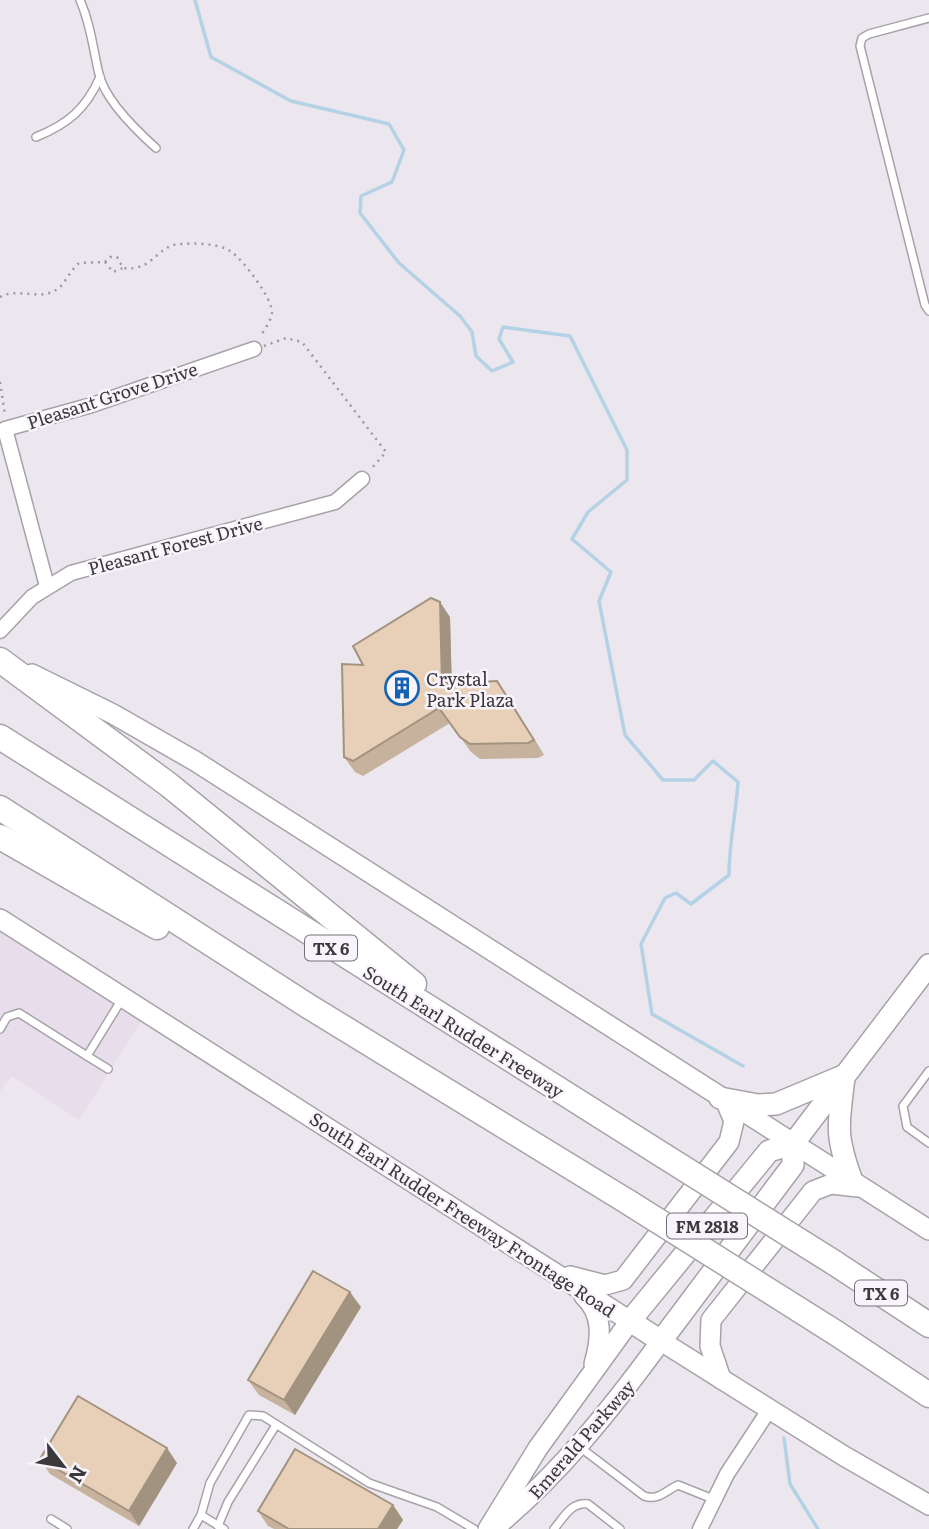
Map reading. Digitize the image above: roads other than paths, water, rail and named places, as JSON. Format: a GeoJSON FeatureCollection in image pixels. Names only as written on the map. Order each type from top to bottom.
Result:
{"type":"FeatureCollection","features":[{"type":"Feature","properties":{"kind":"highway"},"geometry":{"type":"LineString","coordinates":[[0,659],[169,785],[499,1053]]}},
{"type":"Feature","properties":{"kind":"highway","name":"South Earl Rudder Freeway"},"geometry":{"type":"LineString","coordinates":[[0,737],[929,1325]]}},
{"type":"Feature","properties":{"kind":"highway"},"geometry":{"type":"LineString","coordinates":[[0,808],[308,1006],[628,1202],[929,1395]]}},
{"type":"Feature","properties":{"kind":"highway"},"geometry":{"type":"LineString","coordinates":[[0,837],[261,986],[308,1006]]}},
{"type":"Feature","properties":{"kind":"main road"},"geometry":{"type":"LineString","coordinates":[[0,659],[113,714],[195,761],[929,1230]]}},
{"type":"Feature","properties":{"kind":"main road","name":"South Earl Rudder Freeway Frontage Road"},"geometry":{"type":"LineString","coordinates":[[0,919],[769,1410],[929,1505]]}},
{"type":"Feature","properties":{"kind":"main road","name":"FM 2818"},"geometry":{"type":"LineString","coordinates":[[630,1321],[769,1151],[793,1144],[929,965]]}},
{"type":"Feature","properties":{"kind":"main road"},"geometry":{"type":"LineString","coordinates":[[723,1100],[758,1105],[776,1104],[845,1076]]}},
{"type":"Feature","properties":{"kind":"main road"},"geometry":{"type":"LineString","coordinates":[[845,1076],[837,1131],[839,1146],[857,1185]]}},
{"type":"Feature","properties":{"kind":"main road"},"geometry":{"type":"LineString","coordinates":[[552,1271],[605,1285],[623,1280],[729,1142],[734,1121],[723,1100]]}},
{"type":"Feature","properties":{"kind":"main road","name":"FM 2818"},"geometry":{"type":"LineString","coordinates":[[661,1341],[793,1165],[793,1144]]}},
{"type":"Feature","properties":{"kind":"main road"},"geometry":{"type":"LineString","coordinates":[[721,1379],[710,1346],[711,1320],[813,1191],[831,1184],[857,1185]]}},
{"type":"Feature","properties":{"kind":"main road"},"geometry":{"type":"LineString","coordinates":[[570,1283],[595,1306],[599,1347],[592,1372]]}},
{"type":"Feature","properties":{"kind":"main road","name":"Emerald Parkway"},"geometry":{"type":"LineString","coordinates":[[491,1529],[509,1490],[630,1321]]}},
{"type":"Feature","properties":{"kind":"main road","name":"Emerald Parkway"},"geometry":{"type":"LineString","coordinates":[[491,1529],[527,1502],[631,1382],[661,1341]]}},
{"type":"Feature","properties":{"kind":"main road"},"geometry":{"type":"LineString","coordinates":[[631,1382],[647,1369],[667,1361],[701,1366]]}},
{"type":"Feature","properties":{"kind":"street","name":"Pleasant Grove Drive"},"geometry":{"type":"LineString","coordinates":[[47,586],[5,429],[92,405],[254,349]]}},
{"type":"Feature","properties":{"kind":"street","name":"Pleasant Forest Drive"},"geometry":{"type":"LineString","coordinates":[[0,631],[17,610],[47,586],[93,565],[335,502],[362,479]]}},
{"type":"Feature","properties":{"kind":"street"},"geometry":{"type":"LineString","coordinates":[[699,1529],[713,1499],[769,1410]]}},
{"type":"Feature","properties":{"kind":"lane"},"geometry":{"type":"LineString","coordinates":[[80,0],[89,20],[100,77],[129,123],[156,148]]}},
{"type":"Feature","properties":{"kind":"lane"},"geometry":{"type":"LineString","coordinates":[[929,18],[869,34],[862,38],[860,46],[925,305],[929,311]]}},
{"type":"Feature","properties":{"kind":"lane"},"geometry":{"type":"LineString","coordinates":[[36,137],[67,123],[80,111],[100,77]]}},
{"type":"Feature","properties":{"kind":"lane"},"geometry":{"type":"LineString","coordinates":[[87,1056],[123,997]]}},
{"type":"Feature","properties":{"kind":"lane"},"geometry":{"type":"LineString","coordinates":[[0,1029],[7,1017],[19,1013],[108,1069]]}},
{"type":"Feature","properties":{"kind":"lane"},"geometry":{"type":"LineString","coordinates":[[929,1071],[903,1106],[907,1127],[929,1143]]}},
{"type":"Feature","properties":{"kind":"lane"},"geometry":{"type":"LineString","coordinates":[[193,1529],[201,1515],[210,1483],[248,1415],[263,1416],[369,1483],[437,1507],[474,1529]]}},
{"type":"Feature","properties":{"kind":"lane"},"geometry":{"type":"LineString","coordinates":[[201,1515],[221,1527],[228,1502],[275,1425]]}},
{"type":"Feature","properties":{"kind":"lane"},"geometry":{"type":"LineString","coordinates":[[577,1445],[644,1496],[651,1498],[663,1495],[678,1485],[713,1499]]}},
{"type":"Feature","properties":{"kind":"lane"},"geometry":{"type":"LineString","coordinates":[[554,1529],[572,1507],[583,1504],[620,1529]]}},
{"type":"Feature","properties":{"kind":"lane"},"geometry":{"type":"LineString","coordinates":[[51,1519],[67,1529]]}},
{"type":"Feature","properties":{"kind":"waterway"},"geometry":{"type":"LineString","coordinates":[[195,0],[211,57],[291,101],[389,124],[404,150],[392,182],[361,196],[360,213],[399,263],[460,316],[472,332],[476,356],[492,371],[513,362],[499,339],[503,327],[570,336],[627,450],[627,480],[588,512],[572,539],[611,572],[599,601],[625,735],[663,780],[694,780],[713,761],[738,782],[729,875],[691,904],[676,893],[665,898],[641,944],[652,1014],[743,1066]]}},
{"type":"Feature","properties":{"kind":"waterway"},"geometry":{"type":"LineString","coordinates":[[784,1438],[790,1484],[818,1529]]}},
{"type":"Feature","properties":{"kind":"place","name":"Crystal Park Plaza"},"geometry":{"type":"Point","coordinates":[402,688]}}]}
